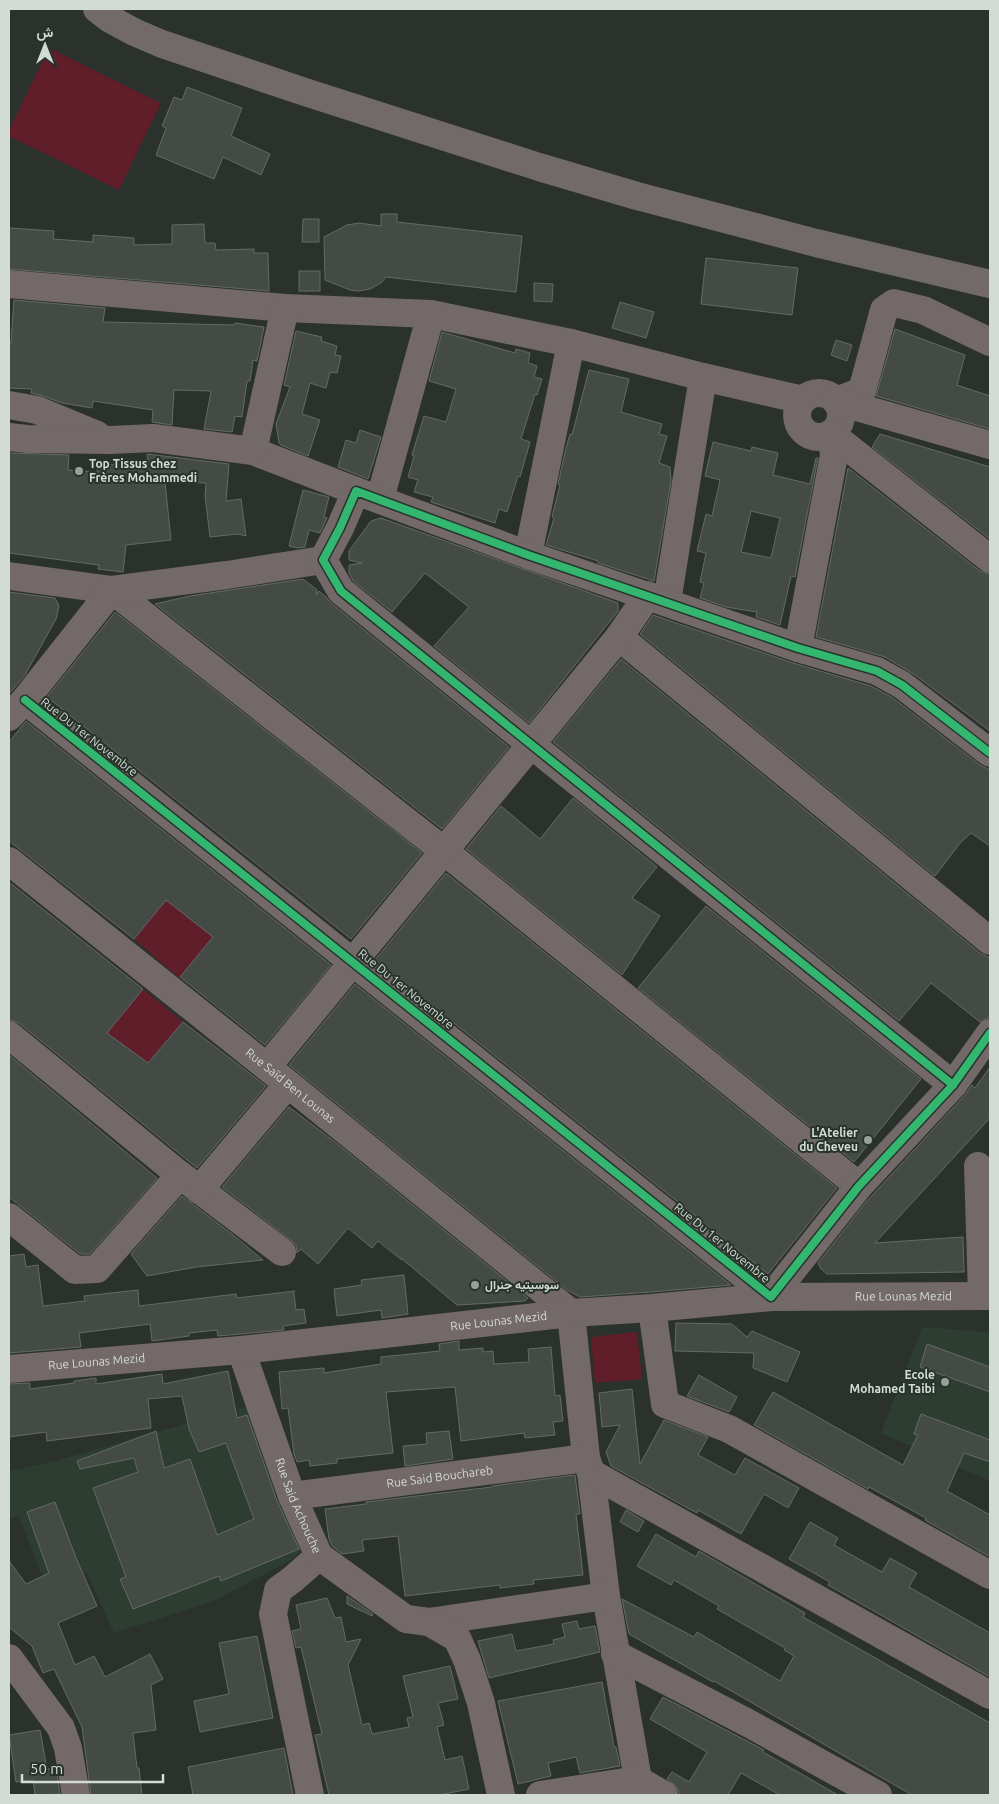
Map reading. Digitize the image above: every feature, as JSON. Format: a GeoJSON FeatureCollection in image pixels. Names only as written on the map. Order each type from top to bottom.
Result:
{"type":"FeatureCollection","features":[{"type":"Feature","properties":{"kind":"main road"},"geometry":{"type":"LineString","coordinates":[[97,9],[110,19],[134,32],[162,44],[539,167],[816,244],[990,284]]}},
{"type":"Feature","properties":{"kind":"street"},"geometry":{"type":"LineString","coordinates":[[9,284],[285,308],[431,314],[571,343],[703,377],[803,400]]}},
{"type":"Feature","properties":{"kind":"street"},"geometry":{"type":"LineString","coordinates":[[836,401],[862,391],[884,310],[894,303],[923,310],[990,342]]}},
{"type":"Feature","properties":{"kind":"street"},"geometry":{"type":"LineString","coordinates":[[253,451],[285,308]]}},
{"type":"Feature","properties":{"kind":"street"},"geometry":{"type":"LineString","coordinates":[[323,560],[340,528],[368,495],[431,314]]}},
{"type":"Feature","properties":{"kind":"street"},"geometry":{"type":"LineString","coordinates":[[528,555],[571,343]]}},
{"type":"Feature","properties":{"kind":"street"},"geometry":{"type":"LineString","coordinates":[[268,1066],[619,637],[657,599],[703,377]]}},
{"type":"Feature","properties":{"kind":"street"},"geometry":{"type":"LineString","coordinates":[[824,393],[836,401],[840,406],[842,418],[836,430],[820,437],[811,436],[804,431],[799,424],[797,416],[798,407],[803,400],[809,395],[824,393]]}},
{"type":"Feature","properties":{"kind":"street"},"geometry":{"type":"LineString","coordinates":[[836,401],[990,446]]}},
{"type":"Feature","properties":{"kind":"street"},"geometry":{"type":"LineString","coordinates":[[9,405],[37,410],[110,440]]}},
{"type":"Feature","properties":{"kind":"street"},"geometry":{"type":"LineString","coordinates":[[830,434],[990,559]]}},
{"type":"Feature","properties":{"kind":"street"},"geometry":{"type":"LineString","coordinates":[[798,648],[834,455],[830,434]]}},
{"type":"Feature","properties":{"kind":"street"},"geometry":{"type":"LineString","coordinates":[[9,437],[110,440],[153,438],[253,451],[528,555],[798,648],[877,671],[902,685],[990,753]]}},
{"type":"Feature","properties":{"kind":"street"},"geometry":{"type":"LineString","coordinates":[[9,576],[112,590],[323,560]]}},
{"type":"Feature","properties":{"kind":"street"},"geometry":{"type":"LineString","coordinates":[[323,560],[341,591],[953,1085]]}},
{"type":"Feature","properties":{"kind":"street"},"geometry":{"type":"LineString","coordinates":[[13,712],[112,590]]}},
{"type":"Feature","properties":{"kind":"street"},"geometry":{"type":"LineString","coordinates":[[112,590],[444,851],[859,1186]]}},
{"type":"Feature","properties":{"kind":"street"},"geometry":{"type":"LineString","coordinates":[[619,637],[990,941]]}},
{"type":"Feature","properties":{"kind":"street","name":"Rue Du 1er Novembre"},"geometry":{"type":"LineString","coordinates":[[13,712],[353,962],[771,1297]]}},
{"type":"Feature","properties":{"kind":"street","name":"Rue Saïd Ben Lounas"},"geometry":{"type":"LineString","coordinates":[[9,861],[268,1066],[571,1313]]}},
{"type":"Feature","properties":{"kind":"street"},"geometry":{"type":"LineString","coordinates":[[771,1297],[859,1186],[953,1085],[990,1033]]}},
{"type":"Feature","properties":{"kind":"street"},"geometry":{"type":"LineString","coordinates":[[9,1035],[190,1182],[282,1252]]}},
{"type":"Feature","properties":{"kind":"street"},"geometry":{"type":"LineString","coordinates":[[9,1217],[75,1270],[97,1268],[190,1182],[288,1084]]}},
{"type":"Feature","properties":{"kind":"street"},"geometry":{"type":"LineString","coordinates":[[978,1166],[986,1296]]}},
{"type":"Feature","properties":{"kind":"street","name":"Rue Lounas Mezid"},"geometry":{"type":"LineString","coordinates":[[9,1368],[241,1350],[571,1313],[771,1297],[986,1296]]}},
{"type":"Feature","properties":{"kind":"street"},"geometry":{"type":"LineString","coordinates":[[652,1308],[665,1404],[729,1429],[990,1575]]}},
{"type":"Feature","properties":{"kind":"street"},"geometry":{"type":"LineString","coordinates":[[571,1313],[606,1596],[638,1780]]}},
{"type":"Feature","properties":{"kind":"street","name":"Rue Said Achouche"},"geometry":{"type":"LineString","coordinates":[[241,1350],[292,1496],[319,1556],[278,1590],[274,1614],[310,1795]]}},
{"type":"Feature","properties":{"kind":"street"},"geometry":{"type":"LineString","coordinates":[[589,1465],[990,1695]]}},
{"type":"Feature","properties":{"kind":"street","name":"Rue Said Bouchareb"},"geometry":{"type":"LineString","coordinates":[[292,1496],[589,1465]]}},
{"type":"Feature","properties":{"kind":"street"},"geometry":{"type":"LineString","coordinates":[[319,1556],[406,1619],[429,1622],[606,1596]]}},
{"type":"Feature","properties":{"kind":"street"},"geometry":{"type":"LineString","coordinates":[[429,1622],[457,1638],[467,1660],[481,1703],[501,1795]]}},
{"type":"Feature","properties":{"kind":"street"},"geometry":{"type":"LineString","coordinates":[[615,1654],[748,1723],[878,1795]]}},
{"type":"Feature","properties":{"kind":"street"},"geometry":{"type":"LineString","coordinates":[[9,1658],[61,1728],[68,1748],[76,1795]]}},
{"type":"Feature","properties":{"kind":"street"},"geometry":{"type":"LineString","coordinates":[[540,1795],[638,1780],[664,1795]]}},
{"type":"Feature","properties":{"kind":"shaded area"},"geometry":{"type":"Polygon","coordinates":[[[49,48],[161,103],[119,190],[9,136],[9,130],[49,48]]]}},
{"type":"Feature","properties":{"kind":"shaded area"},"geometry":{"type":"Polygon","coordinates":[[[166,900],[213,937],[179,978],[134,939],[166,900]]]}},
{"type":"Feature","properties":{"kind":"shaded area"},"geometry":{"type":"Polygon","coordinates":[[[143,989],[183,1022],[148,1063],[107,1033],[143,989]]]}},
{"type":"Feature","properties":{"kind":"shaded area","name":"Ecole Mohamed Taibi"},"geometry":{"type":"Polygon","coordinates":[[[922,1327],[990,1332],[990,1481],[881,1433],[922,1327]]]}},
{"type":"Feature","properties":{"kind":"shaded area"},"geometry":{"type":"Polygon","coordinates":[[[637,1332],[642,1379],[595,1383],[591,1337],[637,1332]]]}},
{"type":"Feature","properties":{"kind":"shaded area"},"geometry":{"type":"Polygon","coordinates":[[[252,1405],[306,1546],[293,1559],[214,1601],[114,1633],[87,1573],[44,1581],[19,1516],[9,1518],[9,1471],[51,1462],[252,1405]]]}},
{"type":"Feature","properties":{"kind":"building"},"geometry":{"type":"Polygon","coordinates":[[[187,87],[242,108],[231,136],[270,154],[261,175],[223,157],[214,179],[156,155],[166,128],[162,126],[174,97],[182,100],[187,87]]]}},
{"type":"Feature","properties":{"kind":"building"},"geometry":{"type":"Polygon","coordinates":[[[381,214],[397,214],[397,222],[522,236],[516,292],[386,277],[381,283],[370,289],[358,291],[350,290],[325,280],[324,237],[347,225],[359,223],[381,226],[381,214]]]}},
{"type":"Feature","properties":{"kind":"building"},"geometry":{"type":"Polygon","coordinates":[[[303,219],[319,219],[319,242],[302,242],[303,219]]]}},
{"type":"Feature","properties":{"kind":"building"},"geometry":{"type":"Polygon","coordinates":[[[204,224],[205,243],[215,243],[216,250],[254,249],[254,253],[268,253],[269,291],[9,269],[9,228],[54,231],[53,239],[93,242],[93,235],[134,238],[134,245],[172,244],[172,225],[204,224]]]}},
{"type":"Feature","properties":{"kind":"building"},"geometry":{"type":"Polygon","coordinates":[[[706,258],[798,268],[792,315],[701,304],[706,258]]]}},
{"type":"Feature","properties":{"kind":"building"},"geometry":{"type":"Polygon","coordinates":[[[299,271],[320,271],[320,291],[299,291],[299,271]]]}},
{"type":"Feature","properties":{"kind":"building"},"geometry":{"type":"Polygon","coordinates":[[[534,283],[553,284],[552,302],[534,301],[534,283]]]}},
{"type":"Feature","properties":{"kind":"building"},"geometry":{"type":"Polygon","coordinates":[[[14,300],[105,308],[103,322],[234,325],[235,323],[264,327],[257,361],[253,360],[250,381],[247,381],[242,417],[235,416],[232,432],[204,429],[211,391],[174,390],[172,425],[152,422],[153,410],[93,401],[92,408],[62,403],[31,393],[32,389],[9,388],[9,343],[11,343],[14,300]]]}},
{"type":"Feature","properties":{"kind":"building"},"geometry":{"type":"Polygon","coordinates":[[[620,302],[654,312],[646,338],[612,328],[620,302]]]}},
{"type":"Feature","properties":{"kind":"building"},"geometry":{"type":"Polygon","coordinates":[[[895,329],[965,355],[957,385],[990,396],[990,429],[876,396],[895,329]]]}},
{"type":"Feature","properties":{"kind":"building"},"geometry":{"type":"Polygon","coordinates":[[[296,331],[322,337],[321,341],[337,346],[335,355],[341,356],[337,373],[330,372],[326,388],[310,383],[302,414],[320,420],[308,456],[279,443],[276,424],[290,387],[284,385],[296,331]]]}},
{"type":"Feature","properties":{"kind":"building"},"geometry":{"type":"Polygon","coordinates":[[[442,332],[515,353],[516,349],[530,353],[528,363],[537,366],[534,377],[542,379],[537,395],[535,394],[521,439],[530,442],[520,477],[518,476],[507,512],[499,509],[495,523],[431,502],[433,497],[414,492],[418,480],[408,477],[414,456],[412,455],[424,416],[446,422],[456,389],[429,381],[442,332]]]}},
{"type":"Feature","properties":{"kind":"building"},"geometry":{"type":"Polygon","coordinates":[[[836,340],[852,345],[847,361],[831,355],[836,340]]]}},
{"type":"Feature","properties":{"kind":"building"},"geometry":{"type":"Polygon","coordinates":[[[589,370],[629,379],[621,412],[662,424],[659,434],[667,436],[659,463],[670,467],[671,481],[654,581],[546,545],[554,518],[552,517],[566,448],[570,434],[572,435],[589,370]]]}},
{"type":"Feature","properties":{"kind":"building"},"geometry":{"type":"Polygon","coordinates":[[[360,430],[381,437],[368,479],[338,467],[346,440],[356,443],[360,430]]]}},
{"type":"Feature","properties":{"kind":"building"},"geometry":{"type":"Polygon","coordinates":[[[880,434],[990,467],[990,539],[872,447],[880,434]]]}},
{"type":"Feature","properties":{"kind":"building"},"geometry":{"type":"Polygon","coordinates":[[[713,442],[751,451],[752,447],[778,453],[773,475],[810,484],[816,458],[818,458],[795,577],[791,576],[780,625],[756,617],[757,612],[726,607],[700,598],[704,583],[700,582],[706,553],[697,551],[706,514],[712,516],[720,480],[705,476],[713,442]],[[751,511],[741,552],[771,558],[780,518],[751,511]]]}},
{"type":"Feature","properties":{"kind":"building"},"geometry":{"type":"Polygon","coordinates":[[[9,453],[69,455],[68,470],[97,472],[98,463],[126,466],[148,465],[147,454],[229,464],[226,501],[241,499],[246,536],[238,534],[210,537],[205,496],[206,483],[165,482],[171,540],[126,545],[123,572],[98,569],[99,565],[9,553],[9,453]]]}},
{"type":"Feature","properties":{"kind":"building"},"geometry":{"type":"Polygon","coordinates":[[[848,468],[980,571],[990,574],[990,731],[915,675],[885,657],[816,637],[848,468]]]}},
{"type":"Feature","properties":{"kind":"building"},"geometry":{"type":"Polygon","coordinates":[[[303,490],[329,497],[324,517],[327,518],[320,533],[309,530],[305,547],[298,548],[289,546],[303,490]]]}},
{"type":"Feature","properties":{"kind":"building"},"geometry":{"type":"Polygon","coordinates":[[[381,518],[618,603],[618,611],[529,723],[434,646],[469,607],[425,573],[392,612],[353,581],[349,573],[349,565],[362,563],[349,560],[349,551],[371,521],[381,518]]]}},
{"type":"Feature","properties":{"kind":"building"},"geometry":{"type":"Polygon","coordinates":[[[303,579],[317,590],[316,595],[319,591],[331,603],[509,747],[442,829],[155,604],[190,596],[303,579]]]}},
{"type":"Feature","properties":{"kind":"building"},"geometry":{"type":"Polygon","coordinates":[[[9,592],[55,598],[59,606],[56,619],[25,675],[9,694],[9,592]]]}},
{"type":"Feature","properties":{"kind":"building"},"geometry":{"type":"Polygon","coordinates":[[[115,612],[422,853],[351,939],[47,697],[115,612]]]}},
{"type":"Feature","properties":{"kind":"building"},"geometry":{"type":"Polygon","coordinates":[[[653,615],[793,663],[871,686],[893,698],[980,765],[990,770],[990,846],[971,833],[961,842],[935,876],[640,634],[653,615]]]}},
{"type":"Feature","properties":{"kind":"building"},"geometry":{"type":"Polygon","coordinates":[[[621,659],[980,953],[990,958],[990,1014],[988,1018],[980,1022],[931,983],[899,1021],[553,742],[621,659]]]}},
{"type":"Feature","properties":{"kind":"building"},"geometry":{"type":"Polygon","coordinates":[[[26,721],[331,965],[265,1045],[180,977],[213,937],[166,900],[134,939],[9,841],[9,742],[26,721]]]}},
{"type":"Feature","properties":{"kind":"building"},"geometry":{"type":"Polygon","coordinates":[[[573,798],[657,867],[632,898],[660,916],[622,975],[466,849],[501,806],[540,839],[573,798]]]}},
{"type":"Feature","properties":{"kind":"building"},"geometry":{"type":"Polygon","coordinates":[[[446,873],[837,1188],[768,1274],[375,960],[446,873]]]}},
{"type":"Feature","properties":{"kind":"building"},"geometry":{"type":"Polygon","coordinates":[[[9,882],[143,989],[107,1033],[148,1063],[183,1022],[266,1086],[197,1168],[19,1023],[9,1020],[9,882]]]}},
{"type":"Feature","properties":{"kind":"building"},"geometry":{"type":"Polygon","coordinates":[[[706,906],[921,1079],[854,1162],[638,988],[706,906]]]}},
{"type":"Feature","properties":{"kind":"building"},"geometry":{"type":"Polygon","coordinates":[[[355,984],[731,1285],[580,1297],[567,1290],[289,1065],[355,984]]]}},
{"type":"Feature","properties":{"kind":"building"},"geometry":{"type":"Polygon","coordinates":[[[9,1055],[157,1178],[90,1254],[80,1254],[9,1197],[9,1055]]]}},
{"type":"Feature","properties":{"kind":"building"},"geometry":{"type":"Polygon","coordinates":[[[990,1067],[990,1118],[875,1243],[963,1237],[964,1272],[827,1274],[818,1263],[866,1202],[972,1085],[975,1088],[990,1067]]]}},
{"type":"Feature","properties":{"kind":"building"},"geometry":{"type":"Polygon","coordinates":[[[289,1107],[528,1298],[525,1301],[457,1305],[378,1241],[372,1248],[348,1228],[318,1264],[301,1249],[297,1253],[296,1245],[291,1240],[222,1187],[289,1107]]]}},
{"type":"Feature","properties":{"kind":"building"},"geometry":{"type":"Polygon","coordinates":[[[182,1196],[263,1260],[196,1267],[147,1276],[131,1254],[182,1196]]]}},
{"type":"Feature","properties":{"kind":"building"},"geometry":{"type":"Polygon","coordinates":[[[24,1254],[26,1267],[38,1265],[43,1306],[85,1301],[84,1296],[138,1290],[139,1306],[236,1294],[237,1298],[295,1291],[293,1294],[296,1310],[304,1309],[306,1323],[283,1326],[284,1330],[218,1336],[217,1330],[189,1333],[189,1336],[152,1341],[150,1324],[79,1333],[81,1347],[9,1353],[9,1256],[24,1254]]]}},
{"type":"Feature","properties":{"kind":"building"},"geometry":{"type":"Polygon","coordinates":[[[404,1275],[408,1314],[382,1318],[381,1310],[337,1316],[334,1289],[362,1285],[361,1280],[404,1275]]]}},
{"type":"Feature","properties":{"kind":"building"},"geometry":{"type":"Polygon","coordinates":[[[676,1323],[732,1324],[747,1337],[752,1331],[800,1352],[787,1382],[753,1368],[754,1353],[675,1351],[676,1323]]]}},
{"type":"Feature","properties":{"kind":"building"},"geometry":{"type":"Polygon","coordinates":[[[459,1341],[459,1350],[483,1348],[483,1352],[493,1351],[494,1364],[529,1362],[528,1349],[551,1347],[555,1396],[560,1395],[563,1421],[553,1422],[555,1435],[525,1438],[524,1433],[461,1441],[455,1387],[386,1392],[393,1453],[337,1459],[337,1463],[310,1466],[309,1460],[297,1462],[294,1454],[288,1408],[282,1409],[279,1372],[324,1368],[324,1373],[381,1364],[381,1357],[440,1351],[439,1344],[459,1341]]]}},
{"type":"Feature","properties":{"kind":"building"},"geometry":{"type":"Polygon","coordinates":[[[927,1344],[990,1367],[990,1392],[920,1367],[927,1344]]]}},
{"type":"Feature","properties":{"kind":"building"},"geometry":{"type":"Polygon","coordinates":[[[228,1371],[237,1418],[247,1415],[277,1501],[299,1549],[221,1581],[219,1576],[133,1609],[120,1579],[126,1577],[93,1488],[138,1472],[134,1458],[80,1469],[77,1461],[156,1431],[164,1468],[190,1459],[217,1535],[254,1519],[226,1443],[199,1452],[189,1429],[182,1396],[148,1399],[151,1428],[47,1441],[46,1432],[9,1437],[9,1384],[30,1383],[30,1389],[96,1378],[96,1384],[162,1374],[163,1384],[228,1371]]]}},
{"type":"Feature","properties":{"kind":"building"},"geometry":{"type":"Polygon","coordinates":[[[699,1375],[737,1397],[729,1412],[687,1396],[699,1375]]]}},
{"type":"Feature","properties":{"kind":"building"},"geometry":{"type":"Polygon","coordinates":[[[632,1389],[640,1464],[664,1420],[708,1437],[698,1455],[735,1475],[745,1458],[799,1488],[788,1508],[764,1494],[741,1534],[698,1510],[697,1513],[611,1466],[606,1452],[620,1425],[602,1427],[599,1393],[632,1389]]]}},
{"type":"Feature","properties":{"kind":"building"},"geometry":{"type":"Polygon","coordinates":[[[773,1392],[903,1465],[918,1435],[914,1434],[921,1414],[990,1440],[990,1462],[964,1453],[947,1491],[990,1515],[990,1557],[925,1520],[926,1518],[869,1487],[868,1489],[754,1425],[773,1392]]]}},
{"type":"Feature","properties":{"kind":"building"},"geometry":{"type":"Polygon","coordinates":[[[449,1431],[453,1459],[405,1466],[403,1446],[427,1444],[426,1433],[449,1431]]]}},
{"type":"Feature","properties":{"kind":"building"},"geometry":{"type":"Polygon","coordinates":[[[575,1475],[580,1514],[576,1514],[583,1575],[533,1580],[534,1584],[500,1588],[500,1585],[405,1596],[398,1536],[362,1540],[364,1551],[342,1554],[332,1546],[329,1539],[325,1509],[575,1475]]]}},
{"type":"Feature","properties":{"kind":"building"},"geometry":{"type":"Polygon","coordinates":[[[55,1502],[97,1606],[58,1623],[75,1665],[94,1656],[105,1677],[150,1654],[163,1679],[151,1685],[156,1730],[133,1733],[142,1795],[91,1795],[82,1727],[54,1669],[43,1673],[32,1646],[9,1627],[9,1561],[26,1584],[49,1573],[27,1512],[55,1502]]]}},
{"type":"Feature","properties":{"kind":"building"},"geometry":{"type":"Polygon","coordinates":[[[626,1510],[644,1521],[638,1532],[620,1522],[626,1510]]]}},
{"type":"Feature","properties":{"kind":"building"},"geometry":{"type":"Polygon","coordinates":[[[810,1522],[838,1538],[834,1545],[882,1572],[890,1558],[917,1573],[909,1587],[990,1633],[990,1677],[828,1585],[830,1582],[789,1559],[810,1522]]]}},
{"type":"Feature","properties":{"kind":"building"},"geometry":{"type":"Polygon","coordinates":[[[656,1534],[696,1557],[699,1551],[805,1613],[803,1617],[990,1723],[990,1795],[912,1795],[629,1634],[622,1599],[694,1637],[697,1632],[780,1681],[794,1656],[784,1650],[785,1648],[717,1609],[719,1606],[674,1580],[671,1585],[637,1566],[656,1534]]]}},
{"type":"Feature","properties":{"kind":"building"},"geometry":{"type":"Polygon","coordinates":[[[347,1596],[373,1614],[372,1616],[347,1604],[347,1596]]]}},
{"type":"Feature","properties":{"kind":"building"},"geometry":{"type":"Polygon","coordinates":[[[327,1598],[335,1618],[341,1617],[346,1642],[361,1639],[348,1665],[362,1725],[369,1723],[372,1734],[409,1727],[407,1718],[413,1717],[403,1676],[450,1666],[458,1699],[438,1703],[444,1725],[437,1727],[445,1760],[462,1756],[469,1789],[440,1795],[329,1795],[315,1735],[322,1734],[301,1647],[296,1648],[292,1631],[301,1629],[296,1605],[327,1598]]]}},
{"type":"Feature","properties":{"kind":"building"},"geometry":{"type":"Polygon","coordinates":[[[577,1621],[579,1629],[595,1626],[600,1652],[489,1678],[478,1641],[512,1634],[516,1651],[554,1644],[553,1640],[565,1637],[562,1624],[577,1621]]]}},
{"type":"Feature","properties":{"kind":"building"},"geometry":{"type":"Polygon","coordinates":[[[257,1636],[273,1718],[200,1732],[194,1701],[229,1694],[219,1643],[257,1636]]]}},
{"type":"Feature","properties":{"kind":"building"},"geometry":{"type":"Polygon","coordinates":[[[602,1682],[614,1747],[616,1747],[620,1766],[580,1773],[576,1757],[548,1763],[551,1776],[518,1784],[498,1701],[602,1682]]]}},
{"type":"Feature","properties":{"kind":"building"},"geometry":{"type":"Polygon","coordinates":[[[663,1697],[764,1750],[763,1752],[838,1795],[780,1795],[741,1773],[728,1795],[680,1795],[677,1787],[667,1779],[672,1772],[689,1782],[707,1752],[650,1719],[663,1697]]]}},
{"type":"Feature","properties":{"kind":"building"},"geometry":{"type":"Polygon","coordinates":[[[40,1730],[47,1769],[56,1768],[60,1794],[35,1795],[33,1780],[16,1782],[9,1735],[40,1730]]]}},
{"type":"Feature","properties":{"kind":"building"},"geometry":{"type":"Polygon","coordinates":[[[284,1748],[293,1795],[193,1795],[188,1767],[284,1748]]]}},
{"type":"Feature","properties":{"kind":"cycle path"},"geometry":{"type":"LineString","coordinates":[[953,1085],[341,591],[323,560],[340,528],[356,491],[528,555],[798,648],[877,671],[902,685],[990,753]]}},
{"type":"Feature","properties":{"kind":"cycle path"},"geometry":{"type":"LineString","coordinates":[[25,700],[771,1297],[859,1186],[953,1085],[990,1033]]}},
{"type":"Feature","properties":{"kind":"place","name":"Top Tissus chez Frères Mohammedi"},"geometry":{"type":"Point","coordinates":[79,471]}},
{"type":"Feature","properties":{"kind":"place","name":"L'Atelier du Cheveu"},"geometry":{"type":"Point","coordinates":[868,1140]}},
{"type":"Feature","properties":{"kind":"place","name":"سوسيتيه جنرال"},"geometry":{"type":"Point","coordinates":[475,1285]}},
{"type":"Feature","properties":{"kind":"place","name":"Ecole Mohamed Taibi"},"geometry":{"type":"Point","coordinates":[945,1382]}}]}
